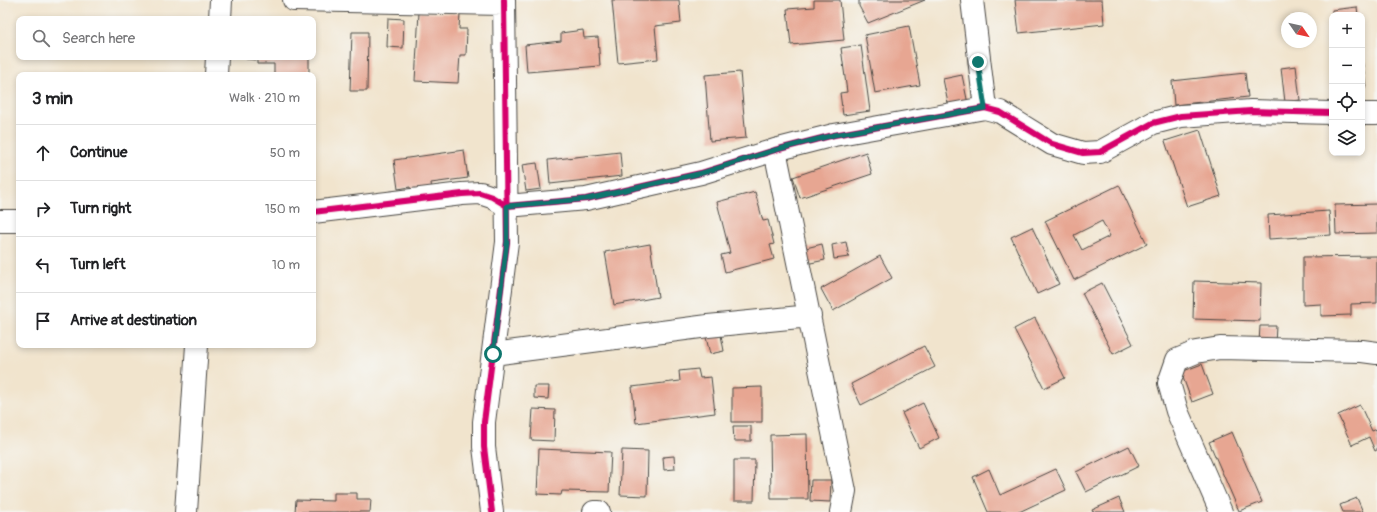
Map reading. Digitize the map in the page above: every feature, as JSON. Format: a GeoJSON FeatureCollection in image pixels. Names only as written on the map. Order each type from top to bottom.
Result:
{"type":"FeatureCollection","features":[{"type":"Feature","properties":{"kind":"street"},"geometry":{"type":"LineString","coordinates":[[220,16],[221,0]]}},
{"type":"Feature","properties":{"kind":"street"},"geometry":{"type":"LineString","coordinates":[[294,0],[504,2],[507,242],[484,422],[484,447],[492,512]]}},
{"type":"Feature","properties":{"kind":"street"},"geometry":{"type":"LineString","coordinates":[[972,0],[985,108]]}},
{"type":"Feature","properties":{"kind":"street"},"geometry":{"type":"LineString","coordinates":[[216,72],[217,60]]}},
{"type":"Feature","properties":{"kind":"street"},"geometry":{"type":"LineString","coordinates":[[316,212],[480,193],[507,206],[586,199],[702,173],[775,150],[834,135],[985,108],[1000,112],[1052,144],[1083,153],[1100,152],[1153,123],[1181,116],[1251,111],[1329,113]]}},
{"type":"Feature","properties":{"kind":"street"},"geometry":{"type":"LineString","coordinates":[[1365,114],[1377,114]]}},
{"type":"Feature","properties":{"kind":"street"},"geometry":{"type":"LineString","coordinates":[[775,150],[845,491],[841,512]]}},
{"type":"Feature","properties":{"kind":"street"},"geometry":{"type":"LineString","coordinates":[[0,221],[16,221]]}},
{"type":"Feature","properties":{"kind":"street"},"geometry":{"type":"LineString","coordinates":[[493,354],[708,326],[810,316]]}},
{"type":"Feature","properties":{"kind":"street"},"geometry":{"type":"LineString","coordinates":[[186,512],[197,348]]}},
{"type":"Feature","properties":{"kind":"street"},"geometry":{"type":"LineString","coordinates":[[1221,512],[1175,404],[1169,383],[1177,360],[1196,352],[1220,348],[1362,351],[1377,353]]}},
{"type":"Feature","properties":{"kind":"street"},"geometry":{"type":"LineString","coordinates":[[594,512],[599,512]]}},
{"type":"Feature","properties":{"kind":"building"},"geometry":{"type":"Polygon","coordinates":[[[612,0],[679,0],[681,23],[655,26],[658,59],[618,63],[612,0]]]}},
{"type":"Feature","properties":{"kind":"building"},"geometry":{"type":"Polygon","coordinates":[[[814,0],[840,0],[844,40],[791,45],[787,9],[814,7],[814,0]]]}},
{"type":"Feature","properties":{"kind":"building"},"geometry":{"type":"Polygon","coordinates":[[[859,0],[925,0],[868,23],[859,6],[859,0]]]}},
{"type":"Feature","properties":{"kind":"building"},"geometry":{"type":"Polygon","coordinates":[[[1015,0],[1102,0],[1104,24],[1019,33],[1015,0]]]}},
{"type":"Feature","properties":{"kind":"building"},"geometry":{"type":"Polygon","coordinates":[[[1357,7],[1358,12],[1332,12],[1332,10],[1357,7]]]}},
{"type":"Feature","properties":{"kind":"building"},"geometry":{"type":"Polygon","coordinates":[[[419,12],[460,14],[459,29],[467,29],[466,55],[460,55],[458,83],[415,81],[419,12]]]}},
{"type":"Feature","properties":{"kind":"building"},"geometry":{"type":"Polygon","coordinates":[[[388,18],[404,19],[403,48],[387,47],[388,18]]]}},
{"type":"Feature","properties":{"kind":"building"},"geometry":{"type":"Polygon","coordinates":[[[909,26],[920,85],[875,93],[865,35],[909,26]]]}},
{"type":"Feature","properties":{"kind":"building"},"geometry":{"type":"Polygon","coordinates":[[[583,30],[584,38],[598,37],[600,66],[527,72],[525,45],[561,41],[561,33],[583,30]]]}},
{"type":"Feature","properties":{"kind":"building"},"geometry":{"type":"Polygon","coordinates":[[[352,32],[368,32],[367,91],[350,91],[352,32]]]}},
{"type":"Feature","properties":{"kind":"building"},"geometry":{"type":"Polygon","coordinates":[[[861,45],[870,111],[843,115],[840,93],[847,92],[841,48],[861,45]]]}},
{"type":"Feature","properties":{"kind":"building"},"geometry":{"type":"Polygon","coordinates":[[[257,60],[309,60],[309,72],[274,72],[274,64],[257,64],[257,60]]]}},
{"type":"Feature","properties":{"kind":"building"},"geometry":{"type":"Polygon","coordinates":[[[1296,66],[1300,100],[1285,102],[1281,68],[1296,66]]]}},
{"type":"Feature","properties":{"kind":"building"},"geometry":{"type":"Polygon","coordinates":[[[740,72],[746,138],[710,141],[705,75],[740,72]]]}},
{"type":"Feature","properties":{"kind":"building"},"geometry":{"type":"Polygon","coordinates":[[[1245,73],[1248,97],[1174,105],[1172,81],[1245,73]]]}},
{"type":"Feature","properties":{"kind":"building"},"geometry":{"type":"Polygon","coordinates":[[[962,75],[968,104],[949,108],[943,79],[962,75]]]}},
{"type":"Feature","properties":{"kind":"building"},"geometry":{"type":"Polygon","coordinates":[[[1200,130],[1221,196],[1187,207],[1165,141],[1200,130]]]}},
{"type":"Feature","properties":{"kind":"building"},"geometry":{"type":"Polygon","coordinates":[[[464,150],[468,178],[431,183],[432,191],[411,194],[410,187],[398,189],[394,160],[464,150]]]}},
{"type":"Feature","properties":{"kind":"building"},"geometry":{"type":"Polygon","coordinates":[[[620,152],[622,176],[550,184],[548,160],[620,152]]]}},
{"type":"Feature","properties":{"kind":"building"},"geometry":{"type":"Polygon","coordinates":[[[866,152],[872,174],[800,198],[793,177],[866,152]]]}},
{"type":"Feature","properties":{"kind":"building"},"geometry":{"type":"Polygon","coordinates":[[[537,163],[541,189],[526,191],[522,165],[537,163]]]}},
{"type":"Feature","properties":{"kind":"building"},"geometry":{"type":"Polygon","coordinates":[[[1119,185],[1147,244],[1074,280],[1045,221],[1119,185]],[[1102,221],[1074,235],[1082,250],[1110,236],[1102,221]]]}},
{"type":"Feature","properties":{"kind":"building"},"geometry":{"type":"Polygon","coordinates":[[[755,192],[763,221],[768,220],[774,244],[770,245],[774,259],[725,272],[721,255],[730,253],[717,202],[755,192]]]}},
{"type":"Feature","properties":{"kind":"building"},"geometry":{"type":"Polygon","coordinates":[[[1377,204],[1377,233],[1336,234],[1335,205],[1377,204]]]}},
{"type":"Feature","properties":{"kind":"building"},"geometry":{"type":"Polygon","coordinates":[[[1329,211],[1331,235],[1269,239],[1268,215],[1329,211]]]}},
{"type":"Feature","properties":{"kind":"building"},"geometry":{"type":"Polygon","coordinates":[[[1032,227],[1059,284],[1037,294],[1011,237],[1032,227]]]}},
{"type":"Feature","properties":{"kind":"building"},"geometry":{"type":"Polygon","coordinates":[[[846,242],[849,257],[834,259],[832,245],[846,242]]]}},
{"type":"Feature","properties":{"kind":"building"},"geometry":{"type":"Polygon","coordinates":[[[650,244],[658,297],[614,305],[605,252],[650,244]]]}},
{"type":"Feature","properties":{"kind":"building"},"geometry":{"type":"Polygon","coordinates":[[[822,244],[825,260],[806,264],[802,249],[822,244]]]}},
{"type":"Feature","properties":{"kind":"building"},"geometry":{"type":"Polygon","coordinates":[[[880,256],[892,278],[833,311],[821,289],[880,256]]]}},
{"type":"Feature","properties":{"kind":"building"},"geometry":{"type":"Polygon","coordinates":[[[1377,256],[1377,303],[1351,304],[1351,315],[1321,316],[1321,304],[1303,305],[1303,257],[1377,256]]]}},
{"type":"Feature","properties":{"kind":"building"},"geometry":{"type":"Polygon","coordinates":[[[1194,281],[1261,283],[1260,321],[1193,319],[1194,281]]]}},
{"type":"Feature","properties":{"kind":"building"},"geometry":{"type":"Polygon","coordinates":[[[1102,283],[1133,344],[1113,354],[1082,293],[1102,283]]]}},
{"type":"Feature","properties":{"kind":"building"},"geometry":{"type":"Polygon","coordinates":[[[1035,318],[1065,378],[1044,388],[1014,329],[1035,318]]]}},
{"type":"Feature","properties":{"kind":"building"},"geometry":{"type":"Polygon","coordinates":[[[1260,326],[1276,326],[1275,344],[1259,343],[1260,326]]]}},
{"type":"Feature","properties":{"kind":"building"},"geometry":{"type":"Polygon","coordinates":[[[720,330],[724,351],[710,354],[705,333],[720,330]]]}},
{"type":"Feature","properties":{"kind":"building"},"geometry":{"type":"Polygon","coordinates":[[[924,346],[935,367],[861,405],[851,384],[924,346]]]}},
{"type":"Feature","properties":{"kind":"building"},"geometry":{"type":"Polygon","coordinates":[[[1202,364],[1213,394],[1192,402],[1181,372],[1202,364]]]}},
{"type":"Feature","properties":{"kind":"building"},"geometry":{"type":"Polygon","coordinates":[[[698,369],[700,378],[711,377],[715,413],[636,423],[632,387],[680,381],[679,371],[698,369]]]}},
{"type":"Feature","properties":{"kind":"building"},"geometry":{"type":"Polygon","coordinates":[[[534,386],[549,386],[548,399],[534,398],[534,386]]]}},
{"type":"Feature","properties":{"kind":"building"},"geometry":{"type":"Polygon","coordinates":[[[762,387],[762,422],[732,422],[732,388],[762,387]]]}},
{"type":"Feature","properties":{"kind":"building"},"geometry":{"type":"Polygon","coordinates":[[[923,403],[939,438],[919,448],[902,413],[923,403]]]}},
{"type":"Feature","properties":{"kind":"building"},"geometry":{"type":"Polygon","coordinates":[[[1360,405],[1372,431],[1377,429],[1377,450],[1375,451],[1369,437],[1352,445],[1338,415],[1360,405]]]}},
{"type":"Feature","properties":{"kind":"building"},"geometry":{"type":"Polygon","coordinates":[[[533,409],[555,410],[554,441],[531,440],[533,409]]]}},
{"type":"Feature","properties":{"kind":"building"},"geometry":{"type":"Polygon","coordinates":[[[733,426],[751,426],[751,441],[734,441],[733,426]]]}},
{"type":"Feature","properties":{"kind":"building"},"geometry":{"type":"Polygon","coordinates":[[[1232,432],[1262,502],[1239,511],[1209,442],[1232,432]]]}},
{"type":"Feature","properties":{"kind":"building"},"geometry":{"type":"Polygon","coordinates":[[[807,434],[808,499],[771,499],[770,435],[807,434]]]}},
{"type":"Feature","properties":{"kind":"building"},"geometry":{"type":"Polygon","coordinates":[[[1129,446],[1139,466],[1086,492],[1076,472],[1129,446]]]}},
{"type":"Feature","properties":{"kind":"building"},"geometry":{"type":"Polygon","coordinates":[[[539,449],[611,452],[609,492],[562,491],[561,495],[537,494],[539,449]]]}},
{"type":"Feature","properties":{"kind":"building"},"geometry":{"type":"Polygon","coordinates":[[[622,450],[648,451],[647,496],[620,495],[622,450]]]}},
{"type":"Feature","properties":{"kind":"building"},"geometry":{"type":"Polygon","coordinates":[[[674,456],[675,469],[664,470],[663,457],[674,456]]]}},
{"type":"Feature","properties":{"kind":"building"},"geometry":{"type":"Polygon","coordinates":[[[734,460],[755,460],[754,501],[734,501],[734,460]]]}},
{"type":"Feature","properties":{"kind":"building"},"geometry":{"type":"Polygon","coordinates":[[[989,469],[1000,495],[1056,469],[1066,490],[1019,512],[988,512],[973,477],[989,469]]]}},
{"type":"Feature","properties":{"kind":"building"},"geometry":{"type":"Polygon","coordinates":[[[811,480],[831,480],[830,502],[810,501],[811,480]]]}},
{"type":"Feature","properties":{"kind":"building"},"geometry":{"type":"Polygon","coordinates":[[[334,493],[357,493],[357,499],[371,499],[370,512],[295,512],[296,500],[334,501],[334,493]]]}},
{"type":"Feature","properties":{"kind":"building"},"geometry":{"type":"Polygon","coordinates":[[[1119,498],[1125,512],[1093,512],[1092,510],[1119,498]]]}},
{"type":"Feature","properties":{"kind":"building"},"geometry":{"type":"Polygon","coordinates":[[[1357,498],[1363,512],[1343,512],[1340,505],[1357,498]]]}},
{"type":"Feature","properties":{"kind":"cycle path"},"geometry":{"type":"LineString","coordinates":[[492,512],[484,447],[484,422],[507,242],[504,0]]}},
{"type":"Feature","properties":{"kind":"cycle path"},"geometry":{"type":"LineString","coordinates":[[316,212],[480,193],[492,197],[507,206],[586,199],[701,173],[775,150],[834,135],[985,108],[1000,112],[1052,144],[1083,153],[1100,152],[1153,123],[1181,116],[1251,111],[1329,113]]}},
{"type":"Feature","properties":{"kind":"route"},"geometry":{"type":"LineString","coordinates":[[493,354],[503,284],[507,242],[507,206],[586,199],[702,173],[775,150],[834,135],[985,108],[978,62]]}}]}
